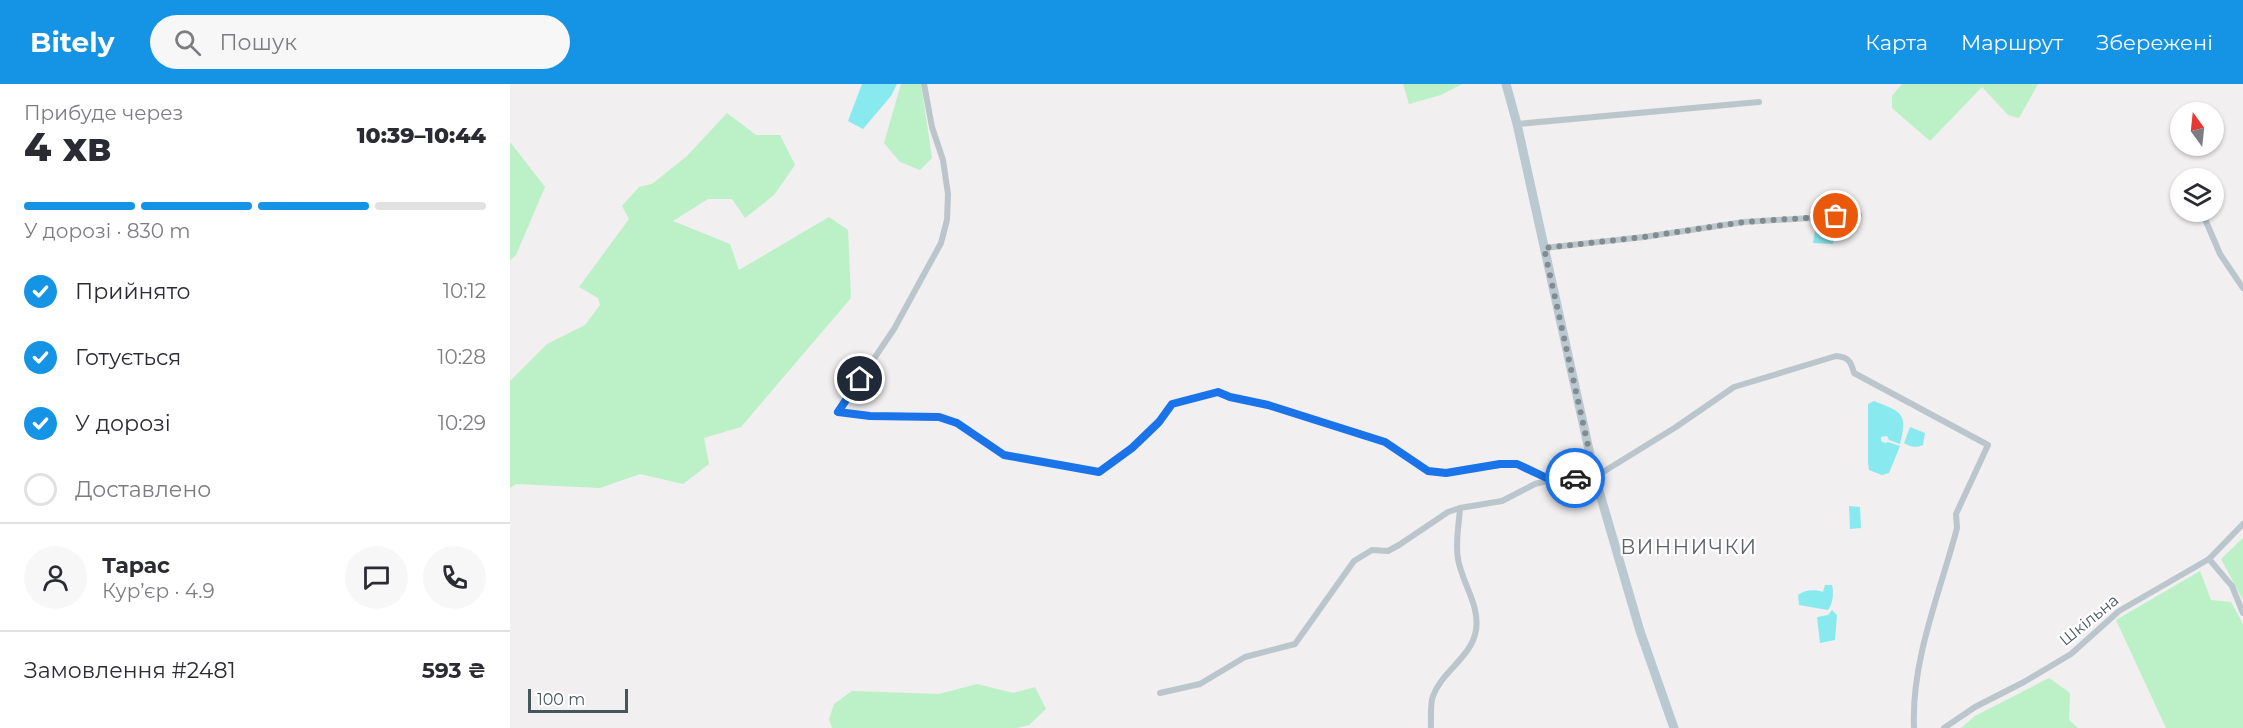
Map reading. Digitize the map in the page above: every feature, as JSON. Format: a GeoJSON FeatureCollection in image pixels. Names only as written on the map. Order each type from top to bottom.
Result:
{"type":"FeatureCollection","features":[{"type":"Feature","properties":{"kind":"street"},"geometry":{"type":"LineString","coordinates":[[924,84],[932,127],[943,160],[948,194],[941,243],[894,329],[838,412],[870,416],[939,417],[957,423],[1004,455],[1099,472],[1132,448],[1159,422],[1172,404],[1218,392],[1230,397],[1268,405],[1385,442],[1428,471],[1446,473],[1500,464],[1517,464],[1551,480]]}},
{"type":"Feature","properties":{"kind":"street"},"geometry":{"type":"LineString","coordinates":[[1506,84],[1517,124],[1595,477],[1640,631],[1674,728]]}},
{"type":"Feature","properties":{"kind":"street"},"geometry":{"type":"LineString","coordinates":[[1517,124],[1759,102]]}},
{"type":"Feature","properties":{"kind":"street"},"geometry":{"type":"LineString","coordinates":[[1544,248],[1644,237],[1744,222],[1859,214]]}},
{"type":"Feature","properties":{"kind":"street"},"geometry":{"type":"LineString","coordinates":[[2206,222],[2220,254],[2243,288]]}},
{"type":"Feature","properties":{"kind":"street"},"geometry":{"type":"LineString","coordinates":[[1160,693],[1200,684],[1245,657],[1295,644],[1354,561],[1372,550],[1388,551],[1399,546],[1434,520],[1460,508],[1502,501],[1535,484],[1551,480],[1595,477],[1676,428],[1734,387],[1836,356],[1846,357],[1851,362],[1854,374],[1988,445],[1956,514],[1957,528],[1919,665],[1914,699],[1914,728]]}},
{"type":"Feature","properties":{"kind":"street"},"geometry":{"type":"LineString","coordinates":[[1431,728],[1433,696],[1474,640],[1477,628],[1475,608],[1458,557],[1460,508]]}},
{"type":"Feature","properties":{"kind":"street","name":"Шкільна"},"geometry":{"type":"LineString","coordinates":[[1944,728],[1975,707],[2071,654],[2119,611],[2209,559],[2243,524]]}},
{"type":"Feature","properties":{"kind":"street"},"geometry":{"type":"LineString","coordinates":[[2209,559],[2232,586],[2243,613]]}},
{"type":"Feature","properties":{"kind":"green space"},"geometry":{"type":"Polygon","coordinates":[[[901,84],[921,84],[932,158],[920,170],[900,162],[884,143],[901,84]]]}},
{"type":"Feature","properties":{"kind":"green space"},"geometry":{"type":"Polygon","coordinates":[[[1403,84],[1462,84],[1441,95],[1409,104],[1403,84]]]}},
{"type":"Feature","properties":{"kind":"green space"},"geometry":{"type":"Polygon","coordinates":[[[1902,84],[2038,84],[2019,118],[2008,115],[1982,87],[1930,141],[1892,108],[1892,96],[1902,84]]]}},
{"type":"Feature","properties":{"kind":"green space"},"geometry":{"type":"Polygon","coordinates":[[[727,113],[756,135],[780,135],[795,165],[774,195],[745,218],[732,199],[708,199],[673,221],[730,244],[739,270],[829,217],[848,230],[851,298],[741,427],[704,438],[709,464],[683,484],[640,474],[600,488],[516,484],[510,488],[510,381],[547,344],[585,325],[600,305],[598,298],[579,287],[629,219],[622,206],[639,187],[652,184],[687,156],[727,113]]]}},
{"type":"Feature","properties":{"kind":"green space"},"geometry":{"type":"Polygon","coordinates":[[[510,142],[545,187],[516,255],[510,260],[510,142]]]}},
{"type":"Feature","properties":{"kind":"green space"},"geometry":{"type":"Polygon","coordinates":[[[2243,538],[2243,600],[2221,559],[2243,538]]]}},
{"type":"Feature","properties":{"kind":"green space"},"geometry":{"type":"Polygon","coordinates":[[[2200,571],[2211,600],[2231,602],[2243,624],[2243,728],[2166,728],[2116,620],[2200,571]]]}},
{"type":"Feature","properties":{"kind":"green space"},"geometry":{"type":"Polygon","coordinates":[[[2049,678],[2070,693],[2069,720],[2078,728],[1961,728],[1975,716],[2049,678]]]}},
{"type":"Feature","properties":{"kind":"green space"},"geometry":{"type":"Polygon","coordinates":[[[977,684],[1013,693],[1035,687],[1046,709],[1029,725],[1017,728],[832,728],[829,719],[834,704],[852,691],[939,694],[977,684]]]}},
{"type":"Feature","properties":{"kind":"water"},"geometry":{"type":"Polygon","coordinates":[[[862,84],[897,84],[891,96],[863,129],[848,121],[862,84]]]}},
{"type":"Feature","properties":{"kind":"water"},"geometry":{"type":"Polygon","coordinates":[[[1833,229],[1835,231],[1833,244],[1813,243],[1815,231],[1833,229]]]}},
{"type":"Feature","properties":{"kind":"water"},"geometry":{"type":"Polygon","coordinates":[[[1874,401],[1897,411],[1903,420],[1900,444],[1889,440],[1887,436],[1881,437],[1881,441],[1885,443],[1900,446],[1889,473],[1882,475],[1869,470],[1868,463],[1868,404],[1874,401]]]}},
{"type":"Feature","properties":{"kind":"water"},"geometry":{"type":"Polygon","coordinates":[[[1910,427],[1925,433],[1923,445],[1913,447],[1904,443],[1910,427]]]}},
{"type":"Feature","properties":{"kind":"water"},"geometry":{"type":"Polygon","coordinates":[[[1849,506],[1860,507],[1861,528],[1850,529],[1849,506]]]}},
{"type":"Feature","properties":{"kind":"water"},"geometry":{"type":"Polygon","coordinates":[[[1825,585],[1832,585],[1833,588],[1832,601],[1828,610],[1799,605],[1798,595],[1810,590],[1823,592],[1825,585]]]}},
{"type":"Feature","properties":{"kind":"water"},"geometry":{"type":"Polygon","coordinates":[[[1832,610],[1837,615],[1835,640],[1820,643],[1817,617],[1828,615],[1832,610]]]}},
{"type":"Feature","properties":{"kind":"way so far"},"geometry":{"type":"LineString","coordinates":[[1575,478],[1595,477],[1544,248],[1644,237],[1744,222],[1836,216]]}},
{"type":"Feature","properties":{"kind":"district","name":"ВИННИЧКИ"},"geometry":{"type":"Point","coordinates":[1689,547]}},
{"type":"Feature","properties":{"kind":"route"},"geometry":{"type":"LineString","coordinates":[[860,379],[838,412],[870,416],[939,417],[957,423],[1004,455],[1099,472],[1132,448],[1159,422],[1172,404],[1218,392],[1230,397],[1268,405],[1385,442],[1428,471],[1446,473],[1500,464],[1517,464],[1551,480],[1575,478]]}}]}
